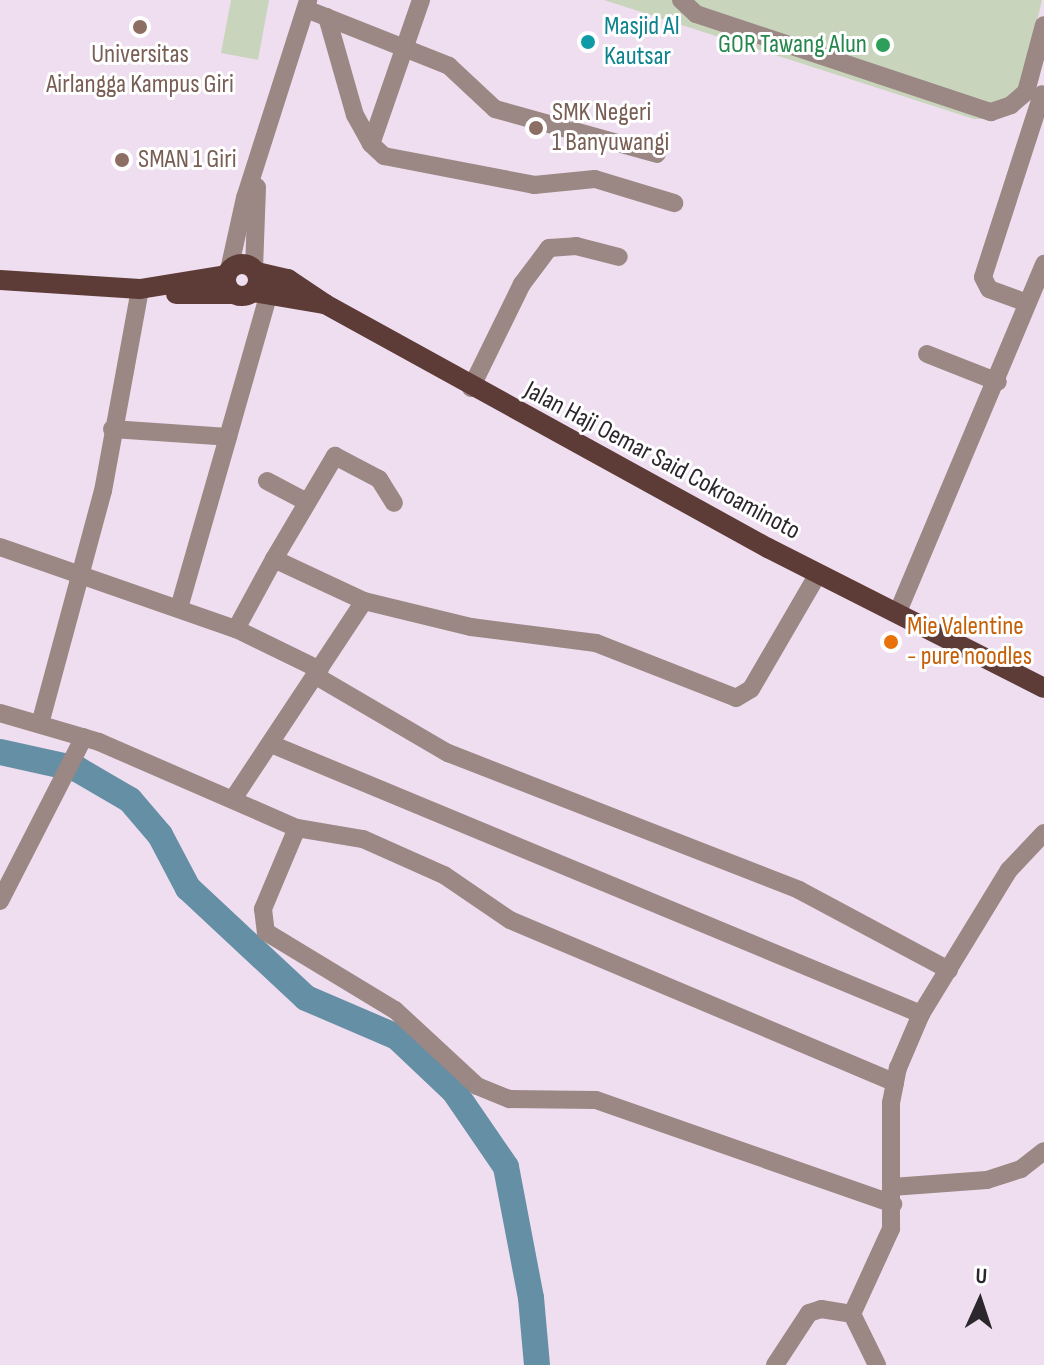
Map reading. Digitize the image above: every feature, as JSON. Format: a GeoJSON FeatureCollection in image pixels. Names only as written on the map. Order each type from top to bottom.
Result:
{"type":"FeatureCollection","features":[{"type":"Feature","properties":{"kind":"main road","name":"Jalan Haji Oemar Said Cokroaminoto"},"geometry":{"type":"LineString","coordinates":[[0,280],[148,288],[246,281],[325,304],[471,388],[818,574],[1044,688]]}},
{"type":"Feature","properties":{"kind":"street"},"geometry":{"type":"LineString","coordinates":[[371,144],[421,0]]}},
{"type":"Feature","properties":{"kind":"street"},"geometry":{"type":"LineString","coordinates":[[681,0],[696,14],[973,110],[991,112],[1037,93]]}},
{"type":"Feature","properties":{"kind":"street"},"geometry":{"type":"LineString","coordinates":[[179,608],[228,437],[246,281],[242,211],[256,176],[307,4],[327,17],[449,66],[495,109],[657,154]]}},
{"type":"Feature","properties":{"kind":"street"},"geometry":{"type":"LineString","coordinates":[[327,17],[355,115],[371,144],[395,160],[534,185],[595,179],[674,203]]}},
{"type":"Feature","properties":{"kind":"street"},"geometry":{"type":"LineString","coordinates":[[1027,303],[989,289],[983,277],[1037,93],[1044,25]]}},
{"type":"Feature","properties":{"kind":"street"},"geometry":{"type":"LineString","coordinates":[[471,388],[522,284],[549,248],[576,246],[619,257]]}},
{"type":"Feature","properties":{"kind":"street"},"geometry":{"type":"LineString","coordinates":[[897,614],[998,382],[1044,264]]}},
{"type":"Feature","properties":{"kind":"street"},"geometry":{"type":"LineString","coordinates":[[40,724],[103,491],[112,429],[148,288]]}},
{"type":"Feature","properties":{"kind":"street"},"geometry":{"type":"LineString","coordinates":[[927,354],[998,382]]}},
{"type":"Feature","properties":{"kind":"street"},"geometry":{"type":"LineString","coordinates":[[112,429],[228,437]]}},
{"type":"Feature","properties":{"kind":"street"},"geometry":{"type":"LineString","coordinates":[[236,629],[335,456],[379,479],[394,503]]}},
{"type":"Feature","properties":{"kind":"street"},"geometry":{"type":"LineString","coordinates":[[267,481],[307,502]]}},
{"type":"Feature","properties":{"kind":"street"},"geometry":{"type":"LineString","coordinates":[[0,547],[236,629],[318,673],[448,753],[799,890],[949,970]]}},
{"type":"Feature","properties":{"kind":"street"},"geometry":{"type":"LineString","coordinates":[[274,559],[364,601],[471,627],[596,643],[717,694],[739,698],[751,689],[818,574]]}},
{"type":"Feature","properties":{"kind":"street"},"geometry":{"type":"LineString","coordinates":[[233,799],[364,601]]}},
{"type":"Feature","properties":{"kind":"street"},"geometry":{"type":"LineString","coordinates":[[0,713],[40,724],[81,745],[233,799],[297,828],[363,839],[444,875],[510,920],[895,1083]]}},
{"type":"Feature","properties":{"kind":"street"},"geometry":{"type":"LineString","coordinates":[[271,744],[921,1014]]}},
{"type":"Feature","properties":{"kind":"street"},"geometry":{"type":"LineString","coordinates":[[0,901],[81,745]]}},
{"type":"Feature","properties":{"kind":"street"},"geometry":{"type":"LineString","coordinates":[[297,828],[263,909],[266,932],[395,1010],[477,1086],[509,1099],[596,1100],[892,1196],[987,1180],[1021,1169],[1044,1151]]}},
{"type":"Feature","properties":{"kind":"street"},"geometry":{"type":"LineString","coordinates":[[852,1314],[885,1250],[892,1196],[895,1083],[921,1014],[1009,870],[1044,833]]}},
{"type":"Feature","properties":{"kind":"street"},"geometry":{"type":"LineString","coordinates":[[775,1365],[809,1313],[821,1309],[852,1314]]}},
{"type":"Feature","properties":{"kind":"street"},"geometry":{"type":"LineString","coordinates":[[852,1314],[877,1365]]}},
{"type":"Feature","properties":{"kind":"green space"},"geometry":{"type":"Polygon","coordinates":[[[231,0],[269,0],[258,60],[221,53],[231,0]]]}},
{"type":"Feature","properties":{"kind":"green space","name":"GOR Tawang Alun"},"geometry":{"type":"Polygon","coordinates":[[[604,0],[1042,0],[1022,88],[1012,110],[994,119],[974,119],[604,0]]]}},
{"type":"Feature","properties":{"kind":"waterway"},"geometry":{"type":"LineString","coordinates":[[0,752],[77,769],[130,800],[160,835],[188,888],[306,998],[397,1037],[454,1091],[506,1167],[531,1298],[537,1365]]}},
{"type":"Feature","properties":{"kind":"place","name":"Universitas Airlangga Kampus Giri"},"geometry":{"type":"Point","coordinates":[140,27]}},
{"type":"Feature","properties":{"kind":"place","name":"Masjid Al Kautsar"},"geometry":{"type":"Point","coordinates":[588,42]}},
{"type":"Feature","properties":{"kind":"place","name":"GOR Tawang Alun"},"geometry":{"type":"Point","coordinates":[883,45]}},
{"type":"Feature","properties":{"kind":"place","name":"SMK Negeri 1 Banyuwangi"},"geometry":{"type":"Point","coordinates":[536,128]}},
{"type":"Feature","properties":{"kind":"place","name":"SMAN 1 Giri"},"geometry":{"type":"Point","coordinates":[122,160]}},
{"type":"Feature","properties":{"kind":"place","name":"Mie Valentine - pure noodles"},"geometry":{"type":"Point","coordinates":[891,642]}}]}
